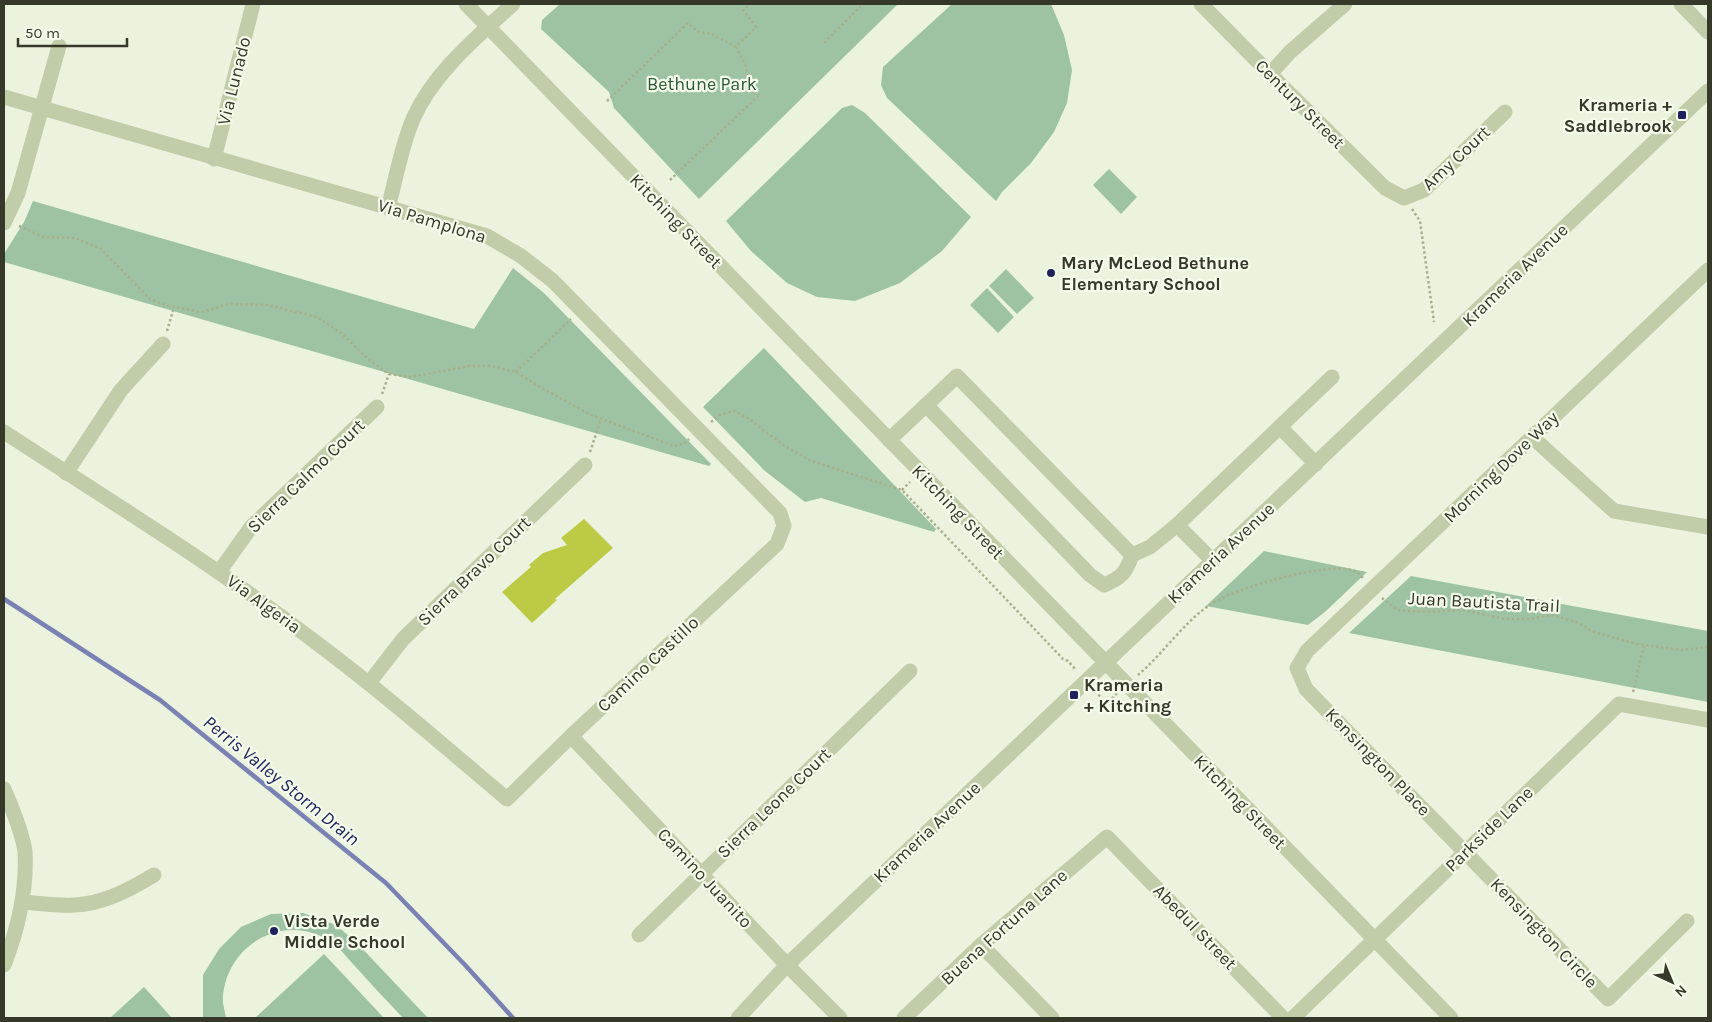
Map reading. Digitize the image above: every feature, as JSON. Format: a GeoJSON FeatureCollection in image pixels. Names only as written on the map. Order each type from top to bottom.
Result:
{"type":"FeatureCollection","features":[{"type":"Feature","properties":{"kind":"street","name":"Via Lunado"},"geometry":{"type":"LineString","coordinates":[[214,159],[253,4]]}},
{"type":"Feature","properties":{"kind":"street","name":"Kitching Street"},"geometry":{"type":"LineString","coordinates":[[466,4],[1105,664],[1451,1018]]}},
{"type":"Feature","properties":{"kind":"street"},"geometry":{"type":"LineString","coordinates":[[388,208],[404,145],[413,119],[427,94],[449,66],[513,4]]}},
{"type":"Feature","properties":{"kind":"street","name":"Century Street"},"geometry":{"type":"LineString","coordinates":[[1201,4],[1385,188],[1404,198]]}},
{"type":"Feature","properties":{"kind":"street"},"geometry":{"type":"LineString","coordinates":[[1270,74],[1297,46],[1345,4]]}},
{"type":"Feature","properties":{"kind":"street"},"geometry":{"type":"LineString","coordinates":[[1681,4],[1708,32]]}},
{"type":"Feature","properties":{"kind":"street"},"geometry":{"type":"LineString","coordinates":[[5,221],[18,193],[58,46]]}},
{"type":"Feature","properties":{"kind":"street","name":"Krameria Avenue"},"geometry":{"type":"LineString","coordinates":[[738,1018],[787,965],[1708,91]]}},
{"type":"Feature","properties":{"kind":"street","name":"Via Pamplona"},"geometry":{"type":"LineString","coordinates":[[4,97],[214,159],[488,236],[521,256],[553,281],[780,513],[784,526]]}},
{"type":"Feature","properties":{"kind":"street","name":"Amy Court"},"geometry":{"type":"LineString","coordinates":[[1404,198],[1424,190],[1505,112]]}},
{"type":"Feature","properties":{"kind":"street","name":"Morning Dove Way"},"geometry":{"type":"LineString","coordinates":[[1297,668],[1307,651],[1708,270]]}},
{"type":"Feature","properties":{"kind":"street"},"geometry":{"type":"LineString","coordinates":[[66,473],[121,390],[163,344]]}},
{"type":"Feature","properties":{"kind":"street"},"geometry":{"type":"LineString","coordinates":[[889,440],[957,376],[1132,555]]}},
{"type":"Feature","properties":{"kind":"street"},"geometry":{"type":"LineString","coordinates":[[926,405],[1090,575],[1104,585],[1118,579],[1128,568],[1132,555],[1150,547],[1177,525],[1332,376]]}},
{"type":"Feature","properties":{"kind":"street","name":"Sierra Calmo Court"},"geometry":{"type":"LineString","coordinates":[[219,572],[251,527],[377,407]]}},
{"type":"Feature","properties":{"kind":"street"},"geometry":{"type":"LineString","coordinates":[[1280,427],[1316,464]]}},
{"type":"Feature","properties":{"kind":"street","name":"Via Algeria"},"geometry":{"type":"LineString","coordinates":[[4,432],[219,572],[314,640],[369,683],[507,799]]}},
{"type":"Feature","properties":{"kind":"street"},"geometry":{"type":"LineString","coordinates":[[1532,437],[1614,511],[1708,527]]}},
{"type":"Feature","properties":{"kind":"street","name":"Sierra Bravo Court"},"geometry":{"type":"LineString","coordinates":[[369,683],[403,639],[585,465]]}},
{"type":"Feature","properties":{"kind":"street"},"geometry":{"type":"LineString","coordinates":[[1177,525],[1213,561]]}},
{"type":"Feature","properties":{"kind":"street","name":"Camino Castillo"},"geometry":{"type":"LineString","coordinates":[[507,799],[571,736],[777,544],[784,526]]}},
{"type":"Feature","properties":{"kind":"street","name":"Kensington Place"},"geometry":{"type":"LineString","coordinates":[[1297,668],[1306,689],[1465,852]]}},
{"type":"Feature","properties":{"kind":"street","name":"Sierra Leone Court"},"geometry":{"type":"LineString","coordinates":[[639,935],[910,670]]}},
{"type":"Feature","properties":{"kind":"street","name":"Parkside Lane"},"geometry":{"type":"LineString","coordinates":[[1293,1018],[1619,704],[1708,720]]}},
{"type":"Feature","properties":{"kind":"street","name":"Camino Juanito"},"geometry":{"type":"LineString","coordinates":[[571,736],[787,965],[840,1018]]}},
{"type":"Feature","properties":{"kind":"street"},"geometry":{"type":"LineString","coordinates":[[4,789],[14,811],[25,850],[22,902],[15,937],[4,965]]}},
{"type":"Feature","properties":{"kind":"street","name":"Buena Fortuna Lane"},"geometry":{"type":"LineString","coordinates":[[904,1018],[981,945],[1107,836]]}},
{"type":"Feature","properties":{"kind":"street","name":"Abedul Street"},"geometry":{"type":"LineString","coordinates":[[1107,836],[1283,1018]]}},
{"type":"Feature","properties":{"kind":"street","name":"Kensington Circle"},"geometry":{"type":"LineString","coordinates":[[1465,852],[1608,999],[1687,922]]}},
{"type":"Feature","properties":{"kind":"street"},"geometry":{"type":"LineString","coordinates":[[22,902],[75,905],[105,900],[130,889],[154,875]]}},
{"type":"Feature","properties":{"kind":"street"},"geometry":{"type":"LineString","coordinates":[[981,945],[1052,1018]]}},
{"type":"Feature","properties":{"kind":"path"},"geometry":{"type":"LineString","coordinates":[[736,47],[756,27],[743,10],[750,4]]}},
{"type":"Feature","properties":{"kind":"path"},"geometry":{"type":"LineString","coordinates":[[824,42],[863,4]]}},
{"type":"Feature","properties":{"kind":"path"},"geometry":{"type":"LineString","coordinates":[[607,100],[688,23],[698,32],[712,34],[736,47],[746,66],[749,87],[758,96],[670,180]]}},
{"type":"Feature","properties":{"kind":"path"},"geometry":{"type":"LineString","coordinates":[[1404,198],[1420,221],[1434,322]]}},
{"type":"Feature","properties":{"kind":"path"},"geometry":{"type":"LineString","coordinates":[[5,221],[44,237],[75,238],[100,248],[150,299],[174,307],[201,312],[230,304],[268,305],[318,317],[341,333],[368,359],[390,374],[411,377],[469,366],[492,366],[516,372],[540,387],[601,419],[674,446],[684,444],[720,415],[734,411],[750,418],[764,432],[809,460],[902,490],[1063,659],[1068,661]]}},
{"type":"Feature","properties":{"kind":"path"},"geometry":{"type":"LineString","coordinates":[[163,344],[174,307]]}},
{"type":"Feature","properties":{"kind":"path"},"geometry":{"type":"LineString","coordinates":[[516,372],[581,310]]}},
{"type":"Feature","properties":{"kind":"path"},"geometry":{"type":"LineString","coordinates":[[377,407],[390,374]]}},
{"type":"Feature","properties":{"kind":"path"},"geometry":{"type":"LineString","coordinates":[[585,465],[601,419]]}},
{"type":"Feature","properties":{"kind":"path","name":"Juan Bautista Trail"},"geometry":{"type":"LineString","coordinates":[[1150,665],[1212,603],[1243,588],[1326,569],[1356,572],[1386,602],[1397,610],[1425,612],[1461,610],[1506,619],[1529,619],[1550,615],[1577,622],[1594,632],[1644,645],[1681,650],[1708,647]]}},
{"type":"Feature","properties":{"kind":"path"},"geometry":{"type":"LineString","coordinates":[[1631,706],[1644,645]]}},
{"type":"Feature","properties":{"kind":"green space","name":"Bethune Park"},"geometry":{"type":"Polygon","coordinates":[[[560,4],[898,4],[699,199],[614,108],[609,92],[541,29],[542,20],[560,4]]]}},
{"type":"Feature","properties":{"kind":"green space"},"geometry":{"type":"Polygon","coordinates":[[[952,4],[1051,4],[1064,35],[1072,70],[1067,103],[1054,132],[1031,163],[1002,192],[996,201],[887,98],[881,85],[883,67],[952,4]]]}},
{"type":"Feature","properties":{"kind":"green space"},"geometry":{"type":"Polygon","coordinates":[[[852,105],[865,113],[971,217],[942,251],[900,283],[855,301],[817,297],[787,283],[751,251],[726,221],[842,108],[852,105]]]}},
{"type":"Feature","properties":{"kind":"green space"},"geometry":{"type":"Polygon","coordinates":[[[1109,169],[1137,197],[1121,214],[1093,185],[1109,169]]]}},
{"type":"Feature","properties":{"kind":"green space"},"geometry":{"type":"Polygon","coordinates":[[[33,201],[474,329],[513,268],[544,293],[711,464],[709,466],[4,262],[4,254],[24,222],[33,201]]]}},
{"type":"Feature","properties":{"kind":"green space"},"geometry":{"type":"Polygon","coordinates":[[[1006,269],[1034,298],[1017,314],[989,286],[1006,269]]]}},
{"type":"Feature","properties":{"kind":"green space"},"geometry":{"type":"Polygon","coordinates":[[[987,288],[1014,317],[998,333],[970,305],[987,288]]]}},
{"type":"Feature","properties":{"kind":"green space"},"geometry":{"type":"Polygon","coordinates":[[[764,348],[936,529],[934,532],[821,498],[805,502],[765,471],[703,407],[764,348]]]}},
{"type":"Feature","properties":{"kind":"green space"},"geometry":{"type":"Polygon","coordinates":[[[1264,551],[1367,572],[1326,611],[1308,625],[1206,606],[1264,551]]]}},
{"type":"Feature","properties":{"kind":"green space"},"geometry":{"type":"Polygon","coordinates":[[[1411,576],[1708,631],[1708,702],[1349,633],[1411,576]]]}},
{"type":"Feature","properties":{"kind":"green space"},"geometry":{"type":"Polygon","coordinates":[[[303,913],[336,925],[356,942],[428,1018],[403,1018],[336,945],[315,934],[297,930],[279,931],[263,937],[248,947],[236,960],[227,977],[223,999],[226,1018],[203,1018],[203,975],[219,949],[241,927],[271,914],[303,913]]]}},
{"type":"Feature","properties":{"kind":"green space"},"geometry":{"type":"Polygon","coordinates":[[[324,954],[384,1018],[255,1018],[324,954]]]}},
{"type":"Feature","properties":{"kind":"green space"},"geometry":{"type":"Polygon","coordinates":[[[144,987],[172,1018],[110,1018],[144,987]]]}},
{"type":"Feature","properties":{"kind":"building"},"geometry":{"type":"Polygon","coordinates":[[[584,519],[613,548],[555,599],[557,600],[532,623],[502,592],[531,567],[529,565],[543,553],[567,545],[561,538],[584,519]]]}},
{"type":"Feature","properties":{"kind":"waterway","name":"Perris Valley Storm Drain"},"geometry":{"type":"LineString","coordinates":[[4,599],[160,700],[386,883],[513,1018]]}},
{"type":"Feature","properties":{"kind":"place","name":"Krameria + Saddlebrook"},"geometry":{"type":"Point","coordinates":[1682,115]}},
{"type":"Feature","properties":{"kind":"place","name":"Mary McLeod Bethune Elementary School"},"geometry":{"type":"Point","coordinates":[1051,273]}},
{"type":"Feature","properties":{"kind":"place","name":"Krameria + Kitching"},"geometry":{"type":"Point","coordinates":[1074,695]}},
{"type":"Feature","properties":{"kind":"place","name":"Vista Verde Middle School"},"geometry":{"type":"Point","coordinates":[274,931]}}]}
